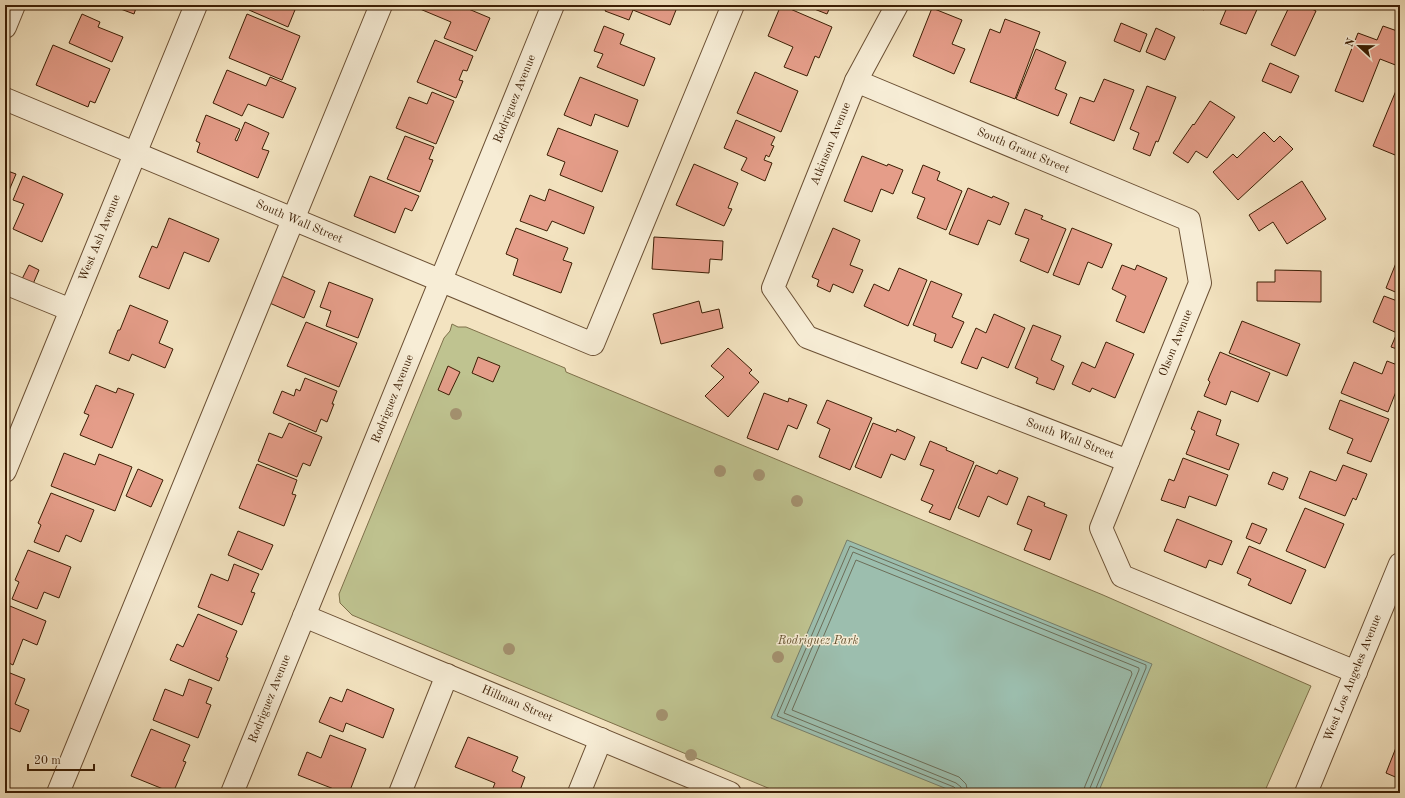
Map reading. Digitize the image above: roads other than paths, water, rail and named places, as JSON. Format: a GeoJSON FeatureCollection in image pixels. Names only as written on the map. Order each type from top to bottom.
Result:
{"type":"FeatureCollection","features":[{"type":"Feature","properties":{"kind":"street"},"geometry":{"type":"LineString","coordinates":[[5,27],[14,5]]}},
{"type":"Feature","properties":{"kind":"street","name":"West Ash Avenue"},"geometry":{"type":"LineString","coordinates":[[6,464],[196,5]]}},
{"type":"Feature","properties":{"kind":"street"},"geometry":{"type":"LineString","coordinates":[[58,793],[381,5]]}},
{"type":"Feature","properties":{"kind":"street","name":"Rodriguez Avenue"},"geometry":{"type":"LineString","coordinates":[[232,793],[553,5]]}},
{"type":"Feature","properties":{"kind":"street","name":"South Wall Street"},"geometry":{"type":"LineString","coordinates":[[5,100],[593,344],[733,5]]}},
{"type":"Feature","properties":{"kind":"street","name":"Atkinson Avenue"},"geometry":{"type":"LineString","coordinates":[[773,288],[856,81],[897,5]]}},
{"type":"Feature","properties":{"kind":"street","name":"South Grant Street"},"geometry":{"type":"LineString","coordinates":[[856,81],[1189,220]]}},
{"type":"Feature","properties":{"kind":"street","name":"Olson Avenue"},"geometry":{"type":"LineString","coordinates":[[1128,461],[1200,283],[1189,220]]}},
{"type":"Feature","properties":{"kind":"street"},"geometry":{"type":"LineString","coordinates":[[5,283],[71,310]]}},
{"type":"Feature","properties":{"kind":"street","name":"South Wall Street"},"geometry":{"type":"LineString","coordinates":[[773,288],[807,337],[1128,461],[1101,528],[1122,576],[1356,672]]}},
{"type":"Feature","properties":{"kind":"street","name":"West Los Angeles Avenue"},"geometry":{"type":"LineString","coordinates":[[1306,793],[1400,564]]}},
{"type":"Feature","properties":{"kind":"street","name":"Hillman Street"},"geometry":{"type":"LineString","coordinates":[[304,616],[730,793]]}},
{"type":"Feature","properties":{"kind":"street"},"geometry":{"type":"LineString","coordinates":[[400,793],[447,675]]}},
{"type":"Feature","properties":{"kind":"street"},"geometry":{"type":"LineString","coordinates":[[579,793],[601,739]]}},
{"type":"Feature","properties":{"kind":"water"},"geometry":{"type":"Polygon","coordinates":[[[847,540],[1152,664],[1098,793],[957,793],[771,718],[847,540]]]}},
{"type":"Feature","properties":{"kind":"park label","name":"Rodriguez Park"},"geometry":{"type":"Point","coordinates":[818,641]}}]}
